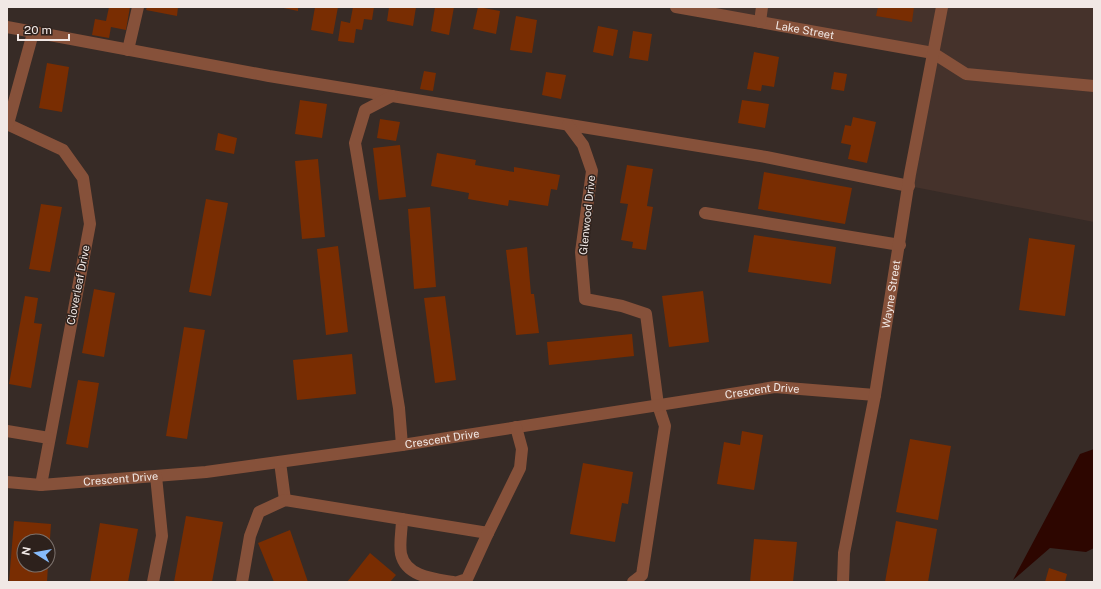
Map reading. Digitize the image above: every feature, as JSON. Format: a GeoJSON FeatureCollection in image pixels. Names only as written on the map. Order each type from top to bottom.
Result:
{"type":"FeatureCollection","features":[{"type":"Feature","properties":{"kind":"street"},"geometry":{"type":"LineString","coordinates":[[128,50],[138,7]]}},
{"type":"Feature","properties":{"kind":"street","name":"Lake Street"},"geometry":{"type":"LineString","coordinates":[[676,7],[933,53]]}},
{"type":"Feature","properties":{"kind":"street"},"geometry":{"type":"LineString","coordinates":[[760,22],[762,7]]}},
{"type":"Feature","properties":{"kind":"street","name":"Wayne Street"},"geometry":{"type":"LineString","coordinates":[[843,582],[844,552],[875,395],[909,186],[942,7]]}},
{"type":"Feature","properties":{"kind":"street"},"geometry":{"type":"LineString","coordinates":[[7,28],[392,96],[766,157],[909,186]]}},
{"type":"Feature","properties":{"kind":"street","name":"Cloverleaf Drive"},"geometry":{"type":"LineString","coordinates":[[33,33],[7,124],[63,150],[83,178],[90,224],[41,485]]}},
{"type":"Feature","properties":{"kind":"street"},"geometry":{"type":"LineString","coordinates":[[933,53],[966,74],[1094,86]]}},
{"type":"Feature","properties":{"kind":"street"},"geometry":{"type":"LineString","coordinates":[[392,96],[365,110],[355,143],[399,408],[402,445]]}},
{"type":"Feature","properties":{"kind":"street","name":"Glenwood Drive"},"geometry":{"type":"LineString","coordinates":[[568,125],[583,145],[592,171],[581,252],[585,299],[622,306],[646,314],[658,405]]}},
{"type":"Feature","properties":{"kind":"street"},"geometry":{"type":"LineString","coordinates":[[705,213],[900,245]]}},
{"type":"Feature","properties":{"kind":"street","name":"Crescent Drive"},"geometry":{"type":"LineString","coordinates":[[7,482],[41,485],[206,472],[402,445],[774,387],[875,395]]}},
{"type":"Feature","properties":{"kind":"street"},"geometry":{"type":"LineString","coordinates":[[634,582],[642,575],[664,426],[658,405]]}},
{"type":"Feature","properties":{"kind":"street"},"geometry":{"type":"LineString","coordinates":[[458,582],[467,579],[520,468],[522,448],[516,427]]}},
{"type":"Feature","properties":{"kind":"street"},"geometry":{"type":"LineString","coordinates":[[7,431],[49,438]]}},
{"type":"Feature","properties":{"kind":"street"},"geometry":{"type":"LineString","coordinates":[[280,462],[285,500]]}},
{"type":"Feature","properties":{"kind":"street"},"geometry":{"type":"LineString","coordinates":[[153,582],[162,536],[156,476]]}},
{"type":"Feature","properties":{"kind":"street"},"geometry":{"type":"LineString","coordinates":[[242,582],[250,536],[259,512],[285,500],[488,533]]}},
{"type":"Feature","properties":{"kind":"street"},"geometry":{"type":"LineString","coordinates":[[402,519],[401,554],[408,568],[424,578],[453,582]]}},
{"type":"Feature","properties":{"kind":"shaded area"},"geometry":{"type":"Polygon","coordinates":[[[676,7],[1094,7],[1094,222],[909,186],[933,53],[676,7]]]}},
{"type":"Feature","properties":{"kind":"shaded area"},"geometry":{"type":"Polygon","coordinates":[[[1094,449],[1094,548],[1086,552],[1050,548],[1013,580],[1080,454],[1094,449]]]}},
{"type":"Feature","properties":{"kind":"building"},"geometry":{"type":"Polygon","coordinates":[[[109,7],[130,7],[126,30],[111,27],[109,38],[92,35],[95,19],[106,21],[109,7]]]}},
{"type":"Feature","properties":{"kind":"building"},"geometry":{"type":"Polygon","coordinates":[[[147,7],[178,7],[177,16],[146,10],[147,7]]]}},
{"type":"Feature","properties":{"kind":"building"},"geometry":{"type":"Polygon","coordinates":[[[279,7],[298,7],[298,11],[279,7]]]}},
{"type":"Feature","properties":{"kind":"building"},"geometry":{"type":"Polygon","coordinates":[[[315,7],[338,7],[333,34],[311,30],[315,7]]]}},
{"type":"Feature","properties":{"kind":"building"},"geometry":{"type":"Polygon","coordinates":[[[353,7],[374,7],[372,20],[364,19],[362,30],[356,29],[354,43],[338,41],[341,21],[350,23],[353,7]]]}},
{"type":"Feature","properties":{"kind":"building"},"geometry":{"type":"Polygon","coordinates":[[[389,7],[416,7],[413,26],[387,21],[389,7]]]}},
{"type":"Feature","properties":{"kind":"building"},"geometry":{"type":"Polygon","coordinates":[[[435,7],[454,7],[449,35],[431,31],[435,7]]]}},
{"type":"Feature","properties":{"kind":"building"},"geometry":{"type":"Polygon","coordinates":[[[478,7],[500,11],[496,34],[473,29],[478,7]]]}},
{"type":"Feature","properties":{"kind":"building"},"geometry":{"type":"Polygon","coordinates":[[[878,7],[914,7],[912,22],[876,16],[878,7]]]}},
{"type":"Feature","properties":{"kind":"building"},"geometry":{"type":"Polygon","coordinates":[[[516,16],[537,20],[532,53],[510,50],[516,16]]]}},
{"type":"Feature","properties":{"kind":"building"},"geometry":{"type":"Polygon","coordinates":[[[598,26],[618,30],[613,56],[593,52],[598,26]]]}},
{"type":"Feature","properties":{"kind":"building"},"geometry":{"type":"Polygon","coordinates":[[[633,31],[652,34],[648,61],[629,58],[633,31]]]}},
{"type":"Feature","properties":{"kind":"building"},"geometry":{"type":"Polygon","coordinates":[[[754,52],[779,57],[774,87],[762,85],[761,91],[747,89],[754,52]]]}},
{"type":"Feature","properties":{"kind":"building"},"geometry":{"type":"Polygon","coordinates":[[[47,63],[69,67],[62,112],[39,108],[47,63]]]}},
{"type":"Feature","properties":{"kind":"building"},"geometry":{"type":"Polygon","coordinates":[[[424,71],[436,73],[433,91],[420,89],[424,71]]]}},
{"type":"Feature","properties":{"kind":"building"},"geometry":{"type":"Polygon","coordinates":[[[546,72],[566,75],[561,99],[542,95],[546,72]]]}},
{"type":"Feature","properties":{"kind":"building"},"geometry":{"type":"Polygon","coordinates":[[[834,72],[847,74],[844,91],[831,89],[834,72]]]}},
{"type":"Feature","properties":{"kind":"building"},"geometry":{"type":"Polygon","coordinates":[[[300,100],[327,104],[322,138],[295,134],[300,100]]]}},
{"type":"Feature","properties":{"kind":"building"},"geometry":{"type":"Polygon","coordinates":[[[742,100],[769,104],[765,128],[738,123],[742,100]]]}},
{"type":"Feature","properties":{"kind":"building"},"geometry":{"type":"Polygon","coordinates":[[[853,117],[876,122],[867,163],[848,159],[851,145],[841,143],[845,125],[851,126],[853,117]]]}},
{"type":"Feature","properties":{"kind":"building"},"geometry":{"type":"Polygon","coordinates":[[[380,119],[400,122],[396,141],[377,138],[380,119]]]}},
{"type":"Feature","properties":{"kind":"building"},"geometry":{"type":"Polygon","coordinates":[[[218,133],[237,138],[234,154],[215,150],[218,133]]]}},
{"type":"Feature","properties":{"kind":"building"},"geometry":{"type":"Polygon","coordinates":[[[400,145],[406,197],[379,200],[373,148],[400,145]]]}},
{"type":"Feature","properties":{"kind":"building"},"geometry":{"type":"Polygon","coordinates":[[[437,153],[476,160],[475,165],[514,172],[514,167],[560,175],[557,190],[551,189],[548,206],[509,200],[508,206],[468,199],[469,193],[431,186],[437,153]]]}},
{"type":"Feature","properties":{"kind":"building"},"geometry":{"type":"Polygon","coordinates":[[[318,159],[325,237],[302,239],[295,161],[318,159]]]}},
{"type":"Feature","properties":{"kind":"building"},"geometry":{"type":"Polygon","coordinates":[[[627,165],[653,169],[647,206],[653,207],[646,250],[632,248],[633,242],[621,240],[628,204],[620,203],[627,165]]]}},
{"type":"Feature","properties":{"kind":"building"},"geometry":{"type":"Polygon","coordinates":[[[764,172],[852,188],[845,224],[758,209],[764,172]]]}},
{"type":"Feature","properties":{"kind":"building"},"geometry":{"type":"Polygon","coordinates":[[[206,199],[228,203],[211,296],[189,292],[206,199]]]}},
{"type":"Feature","properties":{"kind":"building"},"geometry":{"type":"Polygon","coordinates":[[[41,204],[62,207],[50,272],[29,269],[41,204]]]}},
{"type":"Feature","properties":{"kind":"building"},"geometry":{"type":"Polygon","coordinates":[[[430,207],[436,287],[414,289],[408,209],[430,207]]]}},
{"type":"Feature","properties":{"kind":"building"},"geometry":{"type":"Polygon","coordinates":[[[754,235],[836,247],[831,284],[748,272],[754,235]]]}},
{"type":"Feature","properties":{"kind":"building"},"geometry":{"type":"Polygon","coordinates":[[[1029,238],[1075,245],[1065,316],[1019,310],[1029,238]]]}},
{"type":"Feature","properties":{"kind":"building"},"geometry":{"type":"Polygon","coordinates":[[[338,246],[348,332],[326,335],[317,249],[338,246]]]}},
{"type":"Feature","properties":{"kind":"building"},"geometry":{"type":"Polygon","coordinates":[[[527,247],[531,294],[534,294],[539,333],[516,335],[506,250],[527,247]]]}},
{"type":"Feature","properties":{"kind":"building"},"geometry":{"type":"Polygon","coordinates":[[[94,289],[115,293],[104,357],[82,353],[94,289]]]}},
{"type":"Feature","properties":{"kind":"building"},"geometry":{"type":"Polygon","coordinates":[[[703,291],[709,342],[669,347],[662,296],[703,291]]]}},
{"type":"Feature","properties":{"kind":"building"},"geometry":{"type":"Polygon","coordinates":[[[25,296],[38,298],[34,323],[42,324],[31,388],[9,384],[25,296]]]}},
{"type":"Feature","properties":{"kind":"building"},"geometry":{"type":"Polygon","coordinates":[[[445,296],[456,380],[435,383],[424,298],[445,296]]]}},
{"type":"Feature","properties":{"kind":"building"},"geometry":{"type":"Polygon","coordinates":[[[184,327],[205,330],[187,439],[166,436],[184,327]]]}},
{"type":"Feature","properties":{"kind":"building"},"geometry":{"type":"Polygon","coordinates":[[[632,334],[634,356],[549,365],[547,342],[632,334]]]}},
{"type":"Feature","properties":{"kind":"building"},"geometry":{"type":"Polygon","coordinates":[[[352,354],[356,394],[297,400],[293,360],[352,354]]]}},
{"type":"Feature","properties":{"kind":"building"},"geometry":{"type":"Polygon","coordinates":[[[78,380],[99,383],[88,448],[66,444],[78,380]]]}},
{"type":"Feature","properties":{"kind":"building"},"geometry":{"type":"Polygon","coordinates":[[[742,431],[763,435],[754,490],[717,484],[724,442],[740,445],[742,431]]]}},
{"type":"Feature","properties":{"kind":"building"},"geometry":{"type":"Polygon","coordinates":[[[910,439],[951,446],[938,520],[896,512],[910,439]]]}},
{"type":"Feature","properties":{"kind":"building"},"geometry":{"type":"Polygon","coordinates":[[[583,463],[633,472],[628,504],[622,503],[615,542],[570,534],[583,463]]]}},
{"type":"Feature","properties":{"kind":"building"},"geometry":{"type":"Polygon","coordinates":[[[186,516],[223,522],[212,582],[174,582],[186,516]]]}},
{"type":"Feature","properties":{"kind":"building"},"geometry":{"type":"Polygon","coordinates":[[[14,521],[51,524],[50,533],[16,533],[16,573],[48,573],[47,582],[9,582],[14,521]]]}},
{"type":"Feature","properties":{"kind":"building"},"geometry":{"type":"Polygon","coordinates":[[[896,521],[937,529],[928,582],[885,582],[896,521]]]}},
{"type":"Feature","properties":{"kind":"building"},"geometry":{"type":"Polygon","coordinates":[[[100,523],[138,529],[128,582],[90,582],[100,523]]]}},
{"type":"Feature","properties":{"kind":"building"},"geometry":{"type":"Polygon","coordinates":[[[290,530],[308,582],[274,582],[258,543],[290,530]]]}},
{"type":"Feature","properties":{"kind":"building"},"geometry":{"type":"Polygon","coordinates":[[[754,539],[797,542],[793,582],[750,582],[754,539]]]}},
{"type":"Feature","properties":{"kind":"building"},"geometry":{"type":"Polygon","coordinates":[[[370,553],[396,575],[390,582],[347,582],[370,553]]]}},
{"type":"Feature","properties":{"kind":"building"},"geometry":{"type":"Polygon","coordinates":[[[1049,568],[1067,574],[1065,582],[1045,582],[1049,568]]]}}]}
